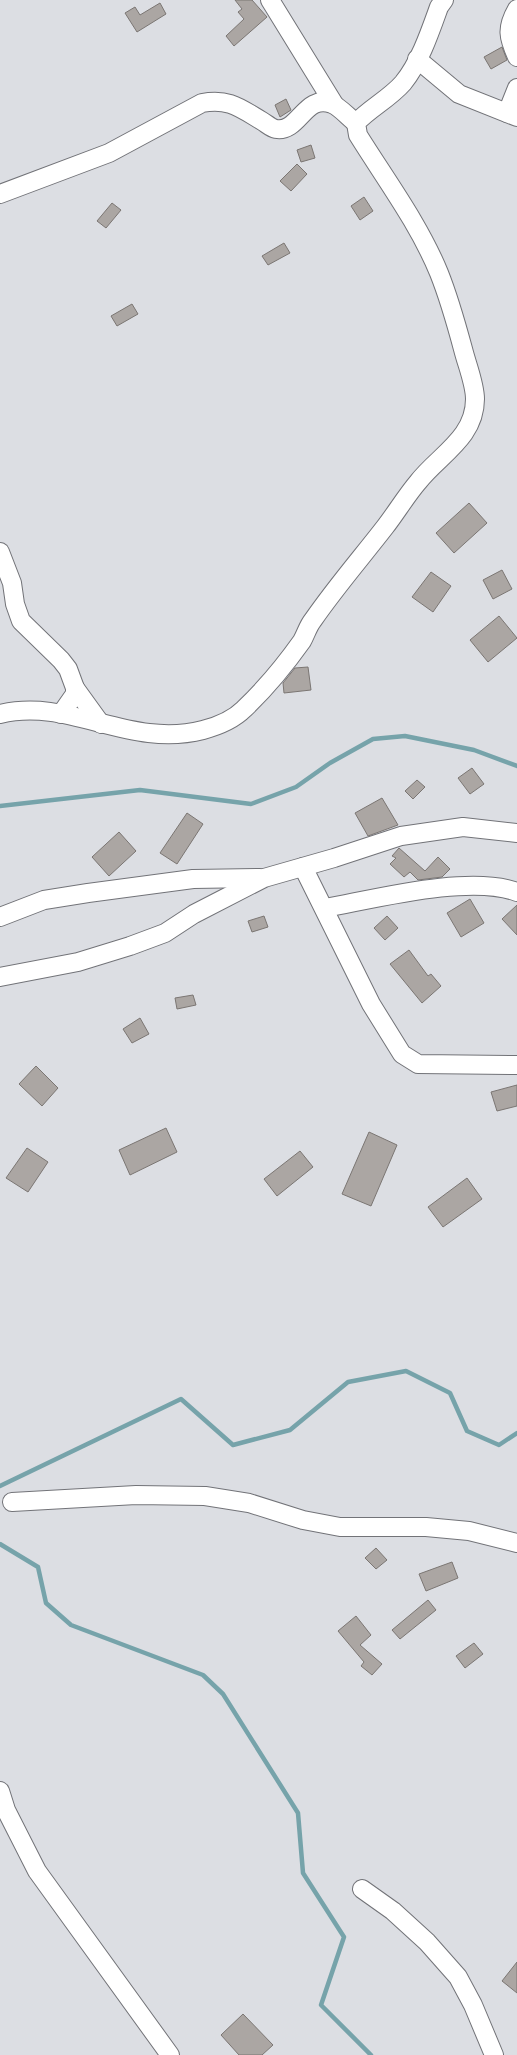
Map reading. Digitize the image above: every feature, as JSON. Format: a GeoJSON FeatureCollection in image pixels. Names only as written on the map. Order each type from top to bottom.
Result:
{"type":"FeatureCollection","features":[{"type":"Feature","properties":{"kind":"street"},"geometry":{"type":"LineString","coordinates":[[0,714],[18,709],[40,709],[81,717],[101,724],[147,734],[175,734],[201,730],[225,723],[243,711],[297,647],[326,602],[398,510],[418,481],[464,436],[469,426],[475,399],[448,296],[425,244],[358,136],[356,123],[334,104],[270,0]]}},
{"type":"Feature","properties":{"kind":"street"},"geometry":{"type":"LineString","coordinates":[[356,123],[364,114],[390,96],[404,82],[418,59],[439,7],[444,0]]}},
{"type":"Feature","properties":{"kind":"street"},"geometry":{"type":"LineString","coordinates":[[517,9],[508,27],[517,57]]}},
{"type":"Feature","properties":{"kind":"street"},"geometry":{"type":"LineString","coordinates":[[418,59],[459,94],[512,115],[517,88]]}},
{"type":"Feature","properties":{"kind":"street"},"geometry":{"type":"LineString","coordinates":[[0,194],[109,153],[202,103],[216,100],[229,102],[273,129],[280,129],[291,123],[309,106],[320,102],[334,104]]}},
{"type":"Feature","properties":{"kind":"street"},"geometry":{"type":"LineString","coordinates":[[0,552],[12,584],[15,604],[21,621],[68,669],[75,688],[101,724]]}},
{"type":"Feature","properties":{"kind":"street"},"geometry":{"type":"LineString","coordinates":[[61,714],[74,694],[75,688]]}},
{"type":"Feature","properties":{"kind":"street"},"geometry":{"type":"LineString","coordinates":[[0,977],[78,962],[165,933],[194,914],[264,878],[401,836],[463,827],[517,833]]}},
{"type":"Feature","properties":{"kind":"street"},"geometry":{"type":"LineString","coordinates":[[303,867],[371,1004],[402,1054],[418,1064],[517,1065]]}},
{"type":"Feature","properties":{"kind":"street"},"geometry":{"type":"LineString","coordinates":[[0,917],[44,900],[88,893],[192,879],[264,878]]}},
{"type":"Feature","properties":{"kind":"street"},"geometry":{"type":"LineString","coordinates":[[325,908],[452,886],[485,886],[517,892]]}},
{"type":"Feature","properties":{"kind":"street"},"geometry":{"type":"LineString","coordinates":[[12,1502],[136,1495],[205,1496],[249,1503],[303,1520],[340,1527],[426,1527],[470,1531],[514,1545]]}},
{"type":"Feature","properties":{"kind":"street"},"geometry":{"type":"LineString","coordinates":[[0,1791],[6,1810],[37,1871],[170,2055]]}},
{"type":"Feature","properties":{"kind":"street"},"geometry":{"type":"LineString","coordinates":[[362,1889],[393,1911],[427,1942],[458,1977],[473,2005],[494,2055]]}},
{"type":"Feature","properties":{"kind":"building"},"geometry":{"type":"Polygon","coordinates":[[[235,0],[252,0],[267,17],[234,46],[226,36],[244,19],[238,12],[242,9],[235,0]]]}},
{"type":"Feature","properties":{"kind":"building"},"geometry":{"type":"Polygon","coordinates":[[[160,3],[166,14],[137,32],[125,13],[135,7],[140,15],[160,3]]]}},
{"type":"Feature","properties":{"kind":"building"},"geometry":{"type":"Polygon","coordinates":[[[502,47],[507,60],[491,69],[484,57],[502,47]]]}},
{"type":"Feature","properties":{"kind":"building"},"geometry":{"type":"Polygon","coordinates":[[[286,99],[291,110],[280,117],[275,105],[286,99]]]}},
{"type":"Feature","properties":{"kind":"building"},"geometry":{"type":"Polygon","coordinates":[[[311,145],[315,158],[301,162],[297,150],[311,145]]]}},
{"type":"Feature","properties":{"kind":"building"},"geometry":{"type":"Polygon","coordinates":[[[297,164],[307,174],[291,191],[280,181],[297,164]]]}},
{"type":"Feature","properties":{"kind":"building"},"geometry":{"type":"Polygon","coordinates":[[[364,197],[373,211],[360,220],[351,206],[364,197]]]}},
{"type":"Feature","properties":{"kind":"building"},"geometry":{"type":"Polygon","coordinates":[[[112,203],[121,210],[106,228],[97,221],[112,203]]]}},
{"type":"Feature","properties":{"kind":"building"},"geometry":{"type":"Polygon","coordinates":[[[284,243],[290,253],[268,265],[262,256],[284,243]]]}},
{"type":"Feature","properties":{"kind":"building"},"geometry":{"type":"Polygon","coordinates":[[[132,304],[138,314],[117,326],[111,316],[132,304]]]}},
{"type":"Feature","properties":{"kind":"building"},"geometry":{"type":"Polygon","coordinates":[[[469,503],[487,523],[454,553],[436,533],[469,503]]]}},
{"type":"Feature","properties":{"kind":"building"},"geometry":{"type":"Polygon","coordinates":[[[502,570],[512,589],[493,599],[483,580],[502,570]]]}},
{"type":"Feature","properties":{"kind":"building"},"geometry":{"type":"Polygon","coordinates":[[[431,572],[451,586],[433,612],[412,597],[431,572]]]}},
{"type":"Feature","properties":{"kind":"building"},"geometry":{"type":"Polygon","coordinates":[[[499,616],[517,638],[488,662],[470,640],[499,616]]]}},
{"type":"Feature","properties":{"kind":"building"},"geometry":{"type":"Polygon","coordinates":[[[308,667],[311,690],[284,693],[283,683],[295,668],[308,667]]]}},
{"type":"Feature","properties":{"kind":"building"},"geometry":{"type":"Polygon","coordinates":[[[472,768],[484,784],[470,794],[458,778],[472,768]]]}},
{"type":"Feature","properties":{"kind":"building"},"geometry":{"type":"Polygon","coordinates":[[[417,780],[425,787],[413,799],[405,791],[417,780]]]}},
{"type":"Feature","properties":{"kind":"building"},"geometry":{"type":"Polygon","coordinates":[[[382,798],[398,825],[368,836],[355,813],[382,798]]]}},
{"type":"Feature","properties":{"kind":"building"},"geometry":{"type":"Polygon","coordinates":[[[187,813],[203,824],[177,864],[160,853],[187,813]]]}},
{"type":"Feature","properties":{"kind":"building"},"geometry":{"type":"Polygon","coordinates":[[[119,832],[136,851],[109,876],[92,857],[119,832]]]}},
{"type":"Feature","properties":{"kind":"building"},"geometry":{"type":"Polygon","coordinates":[[[399,848],[425,871],[438,857],[450,869],[442,877],[418,880],[410,872],[404,877],[390,864],[396,858],[392,856],[399,848]]]}},
{"type":"Feature","properties":{"kind":"building"},"geometry":{"type":"Polygon","coordinates":[[[470,899],[484,923],[461,937],[447,913],[470,899]]]}},
{"type":"Feature","properties":{"kind":"building"},"geometry":{"type":"Polygon","coordinates":[[[517,905],[517,935],[502,919],[517,905]]]}},
{"type":"Feature","properties":{"kind":"building"},"geometry":{"type":"Polygon","coordinates":[[[264,916],[268,927],[252,932],[248,921],[264,916]]]}},
{"type":"Feature","properties":{"kind":"building"},"geometry":{"type":"Polygon","coordinates":[[[387,916],[398,928],[385,940],[374,928],[387,916]]]}},
{"type":"Feature","properties":{"kind":"building"},"geometry":{"type":"Polygon","coordinates":[[[409,950],[428,976],[431,974],[441,986],[422,1003],[390,964],[409,950]]]}},
{"type":"Feature","properties":{"kind":"building"},"geometry":{"type":"Polygon","coordinates":[[[193,995],[196,1005],[177,1009],[175,998],[193,995]]]}},
{"type":"Feature","properties":{"kind":"building"},"geometry":{"type":"Polygon","coordinates":[[[140,1018],[149,1034],[132,1043],[123,1029],[140,1018]]]}},
{"type":"Feature","properties":{"kind":"building"},"geometry":{"type":"Polygon","coordinates":[[[36,1066],[58,1088],[42,1106],[19,1084],[36,1066]]]}},
{"type":"Feature","properties":{"kind":"building"},"geometry":{"type":"Polygon","coordinates":[[[517,1085],[517,1106],[497,1111],[491,1092],[517,1085]]]}},
{"type":"Feature","properties":{"kind":"building"},"geometry":{"type":"Polygon","coordinates":[[[166,1128],[177,1152],[130,1175],[119,1150],[166,1128]]]}},
{"type":"Feature","properties":{"kind":"building"},"geometry":{"type":"Polygon","coordinates":[[[369,1132],[397,1145],[371,1206],[342,1194],[369,1132]]]}},
{"type":"Feature","properties":{"kind":"building"},"geometry":{"type":"Polygon","coordinates":[[[27,1148],[48,1162],[28,1192],[6,1178],[27,1148]]]}},
{"type":"Feature","properties":{"kind":"building"},"geometry":{"type":"Polygon","coordinates":[[[300,1151],[313,1167],[277,1196],[264,1179],[300,1151]]]}},
{"type":"Feature","properties":{"kind":"building"},"geometry":{"type":"Polygon","coordinates":[[[467,1178],[482,1199],[443,1227],[428,1207],[467,1178]]]}},
{"type":"Feature","properties":{"kind":"building"},"geometry":{"type":"Polygon","coordinates":[[[376,1548],[387,1560],[376,1569],[365,1558],[376,1548]]]}},
{"type":"Feature","properties":{"kind":"building"},"geometry":{"type":"Polygon","coordinates":[[[452,1562],[458,1578],[426,1591],[419,1574],[452,1562]]]}},
{"type":"Feature","properties":{"kind":"building"},"geometry":{"type":"Polygon","coordinates":[[[428,1600],[436,1610],[400,1639],[392,1630],[428,1600]]]}},
{"type":"Feature","properties":{"kind":"building"},"geometry":{"type":"Polygon","coordinates":[[[356,1616],[371,1635],[360,1645],[382,1664],[372,1675],[361,1666],[364,1662],[338,1631],[356,1616]]]}},
{"type":"Feature","properties":{"kind":"building"},"geometry":{"type":"Polygon","coordinates":[[[474,1643],[483,1654],[465,1668],[456,1656],[474,1643]]]}},
{"type":"Feature","properties":{"kind":"building"},"geometry":{"type":"Polygon","coordinates":[[[517,1962],[517,1993],[502,1981],[517,1962]]]}},
{"type":"Feature","properties":{"kind":"building"},"geometry":{"type":"Polygon","coordinates":[[[243,2014],[273,2045],[262,2055],[239,2055],[221,2035],[243,2014]]]}},
{"type":"Feature","properties":{"kind":"waterway"},"geometry":{"type":"LineString","coordinates":[[0,806],[140,790],[251,804],[296,787],[330,763],[373,739],[405,736],[474,750],[517,766]]}},
{"type":"Feature","properties":{"kind":"waterway"},"geometry":{"type":"LineString","coordinates":[[0,1486],[181,1399],[233,1445],[290,1430],[348,1382],[406,1371],[450,1393],[467,1431],[499,1445],[517,1433]]}},
{"type":"Feature","properties":{"kind":"waterway"},"geometry":{"type":"LineString","coordinates":[[0,1544],[38,1567],[46,1603],[71,1625],[203,1675],[223,1694],[298,1813],[303,1873],[344,1937],[321,2005],[371,2055]]}}]}
